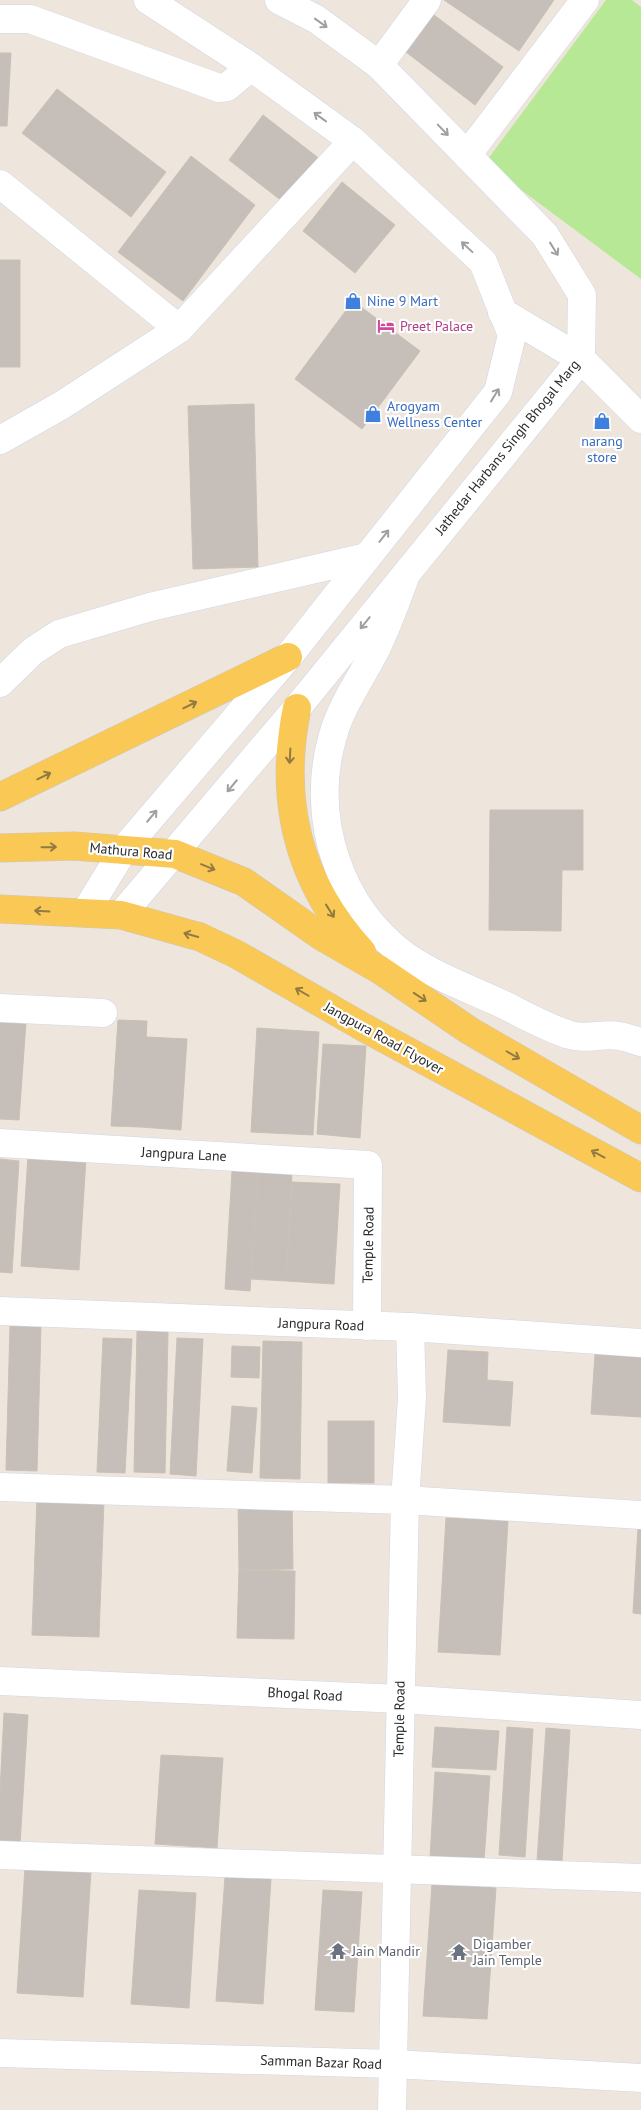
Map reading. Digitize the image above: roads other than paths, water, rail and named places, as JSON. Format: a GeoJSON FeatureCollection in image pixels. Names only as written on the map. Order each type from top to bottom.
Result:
{"type":"FeatureCollection","features":[{"type":"Feature","properties":{"kind":"main road"},"geometry":{"type":"LineString","coordinates":[[0,798],[288,656]]}},
{"type":"Feature","properties":{"kind":"main road"},"geometry":{"type":"LineString","coordinates":[[297,708],[292,732],[289,780],[294,820],[301,851],[320,896],[347,936],[380,970],[470,1031],[641,1130]]}},
{"type":"Feature","properties":{"kind":"main road","name":"Mathura Road"},"geometry":{"type":"LineString","coordinates":[[0,848],[74,846],[174,854],[244,882],[322,936],[380,970]]}},
{"type":"Feature","properties":{"kind":"main road"},"geometry":{"type":"LineString","coordinates":[[0,909],[121,915]]}},
{"type":"Feature","properties":{"kind":"main road","name":"Jangpura Road Flyover"},"geometry":{"type":"LineString","coordinates":[[121,915],[200,937],[236,954],[363,1027],[641,1178]]}},
{"type":"Feature","properties":{"kind":"street"},"geometry":{"type":"LineString","coordinates":[[85,914],[124,849],[288,656],[498,392],[512,335],[483,262],[353,141],[251,67],[148,0]]}},
{"type":"Feature","properties":{"kind":"street","name":"Jathedar Harbans Singh Bhogal Marg"},"geometry":{"type":"LineString","coordinates":[[121,915],[297,708],[407,570],[581,358],[582,295],[546,235],[379,65],[316,19],[279,0]]}},
{"type":"Feature","properties":{"kind":"street"},"geometry":{"type":"LineString","coordinates":[[379,65],[427,0]]}},
{"type":"Feature","properties":{"kind":"street"},"geometry":{"type":"LineString","coordinates":[[467,155],[585,0]]}},
{"type":"Feature","properties":{"kind":"street"},"geometry":{"type":"LineString","coordinates":[[0,19],[30,20],[219,88],[227,87],[251,67]]}},
{"type":"Feature","properties":{"kind":"street"},"geometry":{"type":"LineString","coordinates":[[0,440],[62,405],[180,329],[353,141]]}},
{"type":"Feature","properties":{"kind":"street"},"geometry":{"type":"LineString","coordinates":[[0,184],[180,329]]}},
{"type":"Feature","properties":{"kind":"street"},"geometry":{"type":"LineString","coordinates":[[502,312],[581,358],[641,418]]}},
{"type":"Feature","properties":{"kind":"street"},"geometry":{"type":"LineString","coordinates":[[0,683],[33,652],[59,634],[150,607],[367,557]]}},
{"type":"Feature","properties":{"kind":"street"},"geometry":{"type":"LineString","coordinates":[[407,570],[393,611],[375,650],[341,712],[326,764],[325,819],[339,872],[362,911],[386,939],[406,956],[429,971],[571,1036],[619,1036],[641,1042]]}},
{"type":"Feature","properties":{"kind":"street"},"geometry":{"type":"LineString","coordinates":[[0,1008],[102,1012]]}},
{"type":"Feature","properties":{"kind":"street","name":"Jangpura Lane"},"geometry":{"type":"LineString","coordinates":[[0,1143],[368,1165]]}},
{"type":"Feature","properties":{"kind":"street","name":"Temple Road"},"geometry":{"type":"LineString","coordinates":[[367,1326],[368,1165]]}},
{"type":"Feature","properties":{"kind":"street","name":"Jangpura Road"},"geometry":{"type":"LineString","coordinates":[[0,1311],[410,1327],[641,1343]]}},
{"type":"Feature","properties":{"kind":"street","name":"Temple Road"},"geometry":{"type":"LineString","coordinates":[[392,2110],[405,1500],[412,1398],[410,1327]]}},
{"type":"Feature","properties":{"kind":"street"},"geometry":{"type":"LineString","coordinates":[[0,1488],[405,1500],[641,1515]]}},
{"type":"Feature","properties":{"kind":"street","name":"Bhogal Road"},"geometry":{"type":"LineString","coordinates":[[0,1681],[400,1699],[641,1715]]}},
{"type":"Feature","properties":{"kind":"street"},"geometry":{"type":"LineString","coordinates":[[0,1855],[641,1878]]}},
{"type":"Feature","properties":{"kind":"street","name":"Samman Bazar Road"},"geometry":{"type":"LineString","coordinates":[[0,2053],[394,2064],[641,2078]]}},
{"type":"Feature","properties":{"kind":"place","name":"Nine 9 Mart"},"geometry":{"type":"Point","coordinates":[353,301]}},
{"type":"Feature","properties":{"kind":"place","name":"Preet Palace"},"geometry":{"type":"Point","coordinates":[386,326]}},
{"type":"Feature","properties":{"kind":"place","name":"Arogyam Wellness Center"},"geometry":{"type":"Point","coordinates":[373,414]}},
{"type":"Feature","properties":{"kind":"place","name":"narang store"},"geometry":{"type":"Point","coordinates":[602,421]}},
{"type":"Feature","properties":{"kind":"place","name":"Jain Mandir"},"geometry":{"type":"Point","coordinates":[338,1951]}},
{"type":"Feature","properties":{"kind":"place","name":"Digamber Jain Temple"},"geometry":{"type":"Point","coordinates":[459,1952]}}]}
